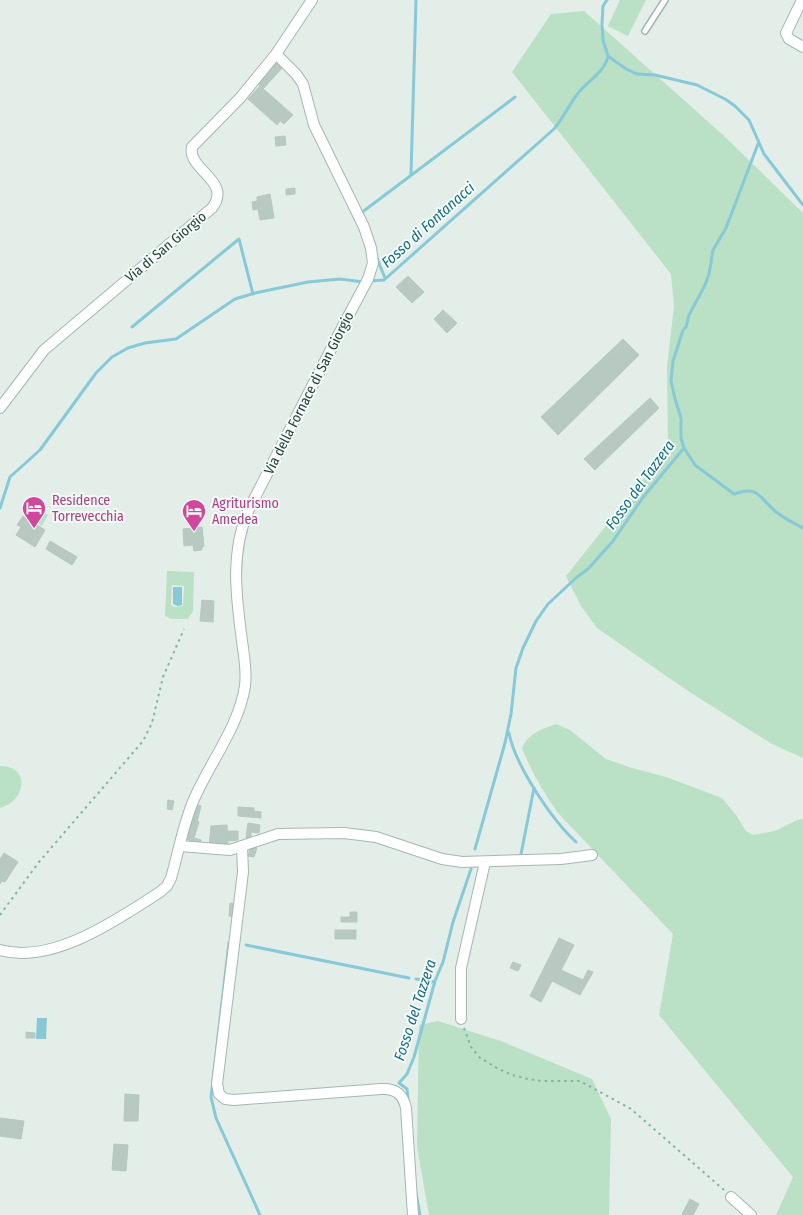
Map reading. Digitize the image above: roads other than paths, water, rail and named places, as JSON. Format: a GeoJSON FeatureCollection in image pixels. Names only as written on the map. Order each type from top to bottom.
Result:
{"type":"FeatureCollection","features":[{"type":"Feature","properties":{"kind":"street","name":"Via di San Giorgio"},"geometry":{"type":"LineString","coordinates":[[0,408],[44,350],[212,208],[217,200],[218,192],[192,154],[192,147],[240,98],[276,54],[312,0]]}},
{"type":"Feature","properties":{"kind":"street"},"geometry":{"type":"LineString","coordinates":[[802,0],[786,33],[789,39],[803,46]]}},
{"type":"Feature","properties":{"kind":"street","name":"Via della Fornace di San Giorgio"},"geometry":{"type":"LineString","coordinates":[[0,950],[18,953],[47,949],[69,943],[103,928],[160,892],[166,886],[171,878],[185,822],[192,804],[239,708],[245,686],[245,665],[235,575],[237,551],[243,525],[368,279],[373,263],[368,237],[314,125],[303,84],[276,54]]}},
{"type":"Feature","properties":{"kind":"street"},"geometry":{"type":"LineString","coordinates":[[180,846],[221,850],[234,849],[278,834],[353,834],[376,837],[452,861],[485,862],[592,856]]}},
{"type":"Feature","properties":{"kind":"street"},"geometry":{"type":"LineString","coordinates":[[242,846],[244,872],[218,1091],[222,1097],[234,1100],[381,1089],[396,1091],[403,1097],[406,1108],[413,1215]]}},
{"type":"Feature","properties":{"kind":"street"},"geometry":{"type":"LineString","coordinates":[[461,1019],[461,968],[485,862]]}},
{"type":"Feature","properties":{"kind":"street"},"geometry":{"type":"LineString","coordinates":[[731,1197],[751,1215]]}},
{"type":"Feature","properties":{"kind":"lane"},"geometry":{"type":"LineString","coordinates":[[645,31],[664,0]]}},
{"type":"Feature","properties":{"kind":"water"},"geometry":{"type":"Polygon","coordinates":[[[173,587],[182,587],[182,605],[173,604],[173,587]]]}},
{"type":"Feature","properties":{"kind":"water"},"geometry":{"type":"Polygon","coordinates":[[[37,1018],[47,1018],[46,1039],[36,1039],[37,1018]]]}},
{"type":"Feature","properties":{"kind":"waterway"},"geometry":{"type":"LineString","coordinates":[[411,174],[416,0]]}},
{"type":"Feature","properties":{"kind":"waterway","name":"Fosso del Tazzera"},"geometry":{"type":"LineString","coordinates":[[607,0],[603,6],[602,24],[603,40],[608,56],[626,69],[637,74],[655,75],[697,85],[735,106],[749,120],[764,154],[803,205]]}},
{"type":"Feature","properties":{"kind":"waterway","name":"Fosso di Fontanacci"},"geometry":{"type":"LineString","coordinates":[[369,281],[384,280],[554,129],[580,91],[603,67],[608,56]]}},
{"type":"Feature","properties":{"kind":"waterway"},"geometry":{"type":"LineString","coordinates":[[361,214],[515,97]]}},
{"type":"Feature","properties":{"kind":"waterway","name":"Fosso del Tazzera"},"geometry":{"type":"LineString","coordinates":[[758,144],[726,228],[713,250],[705,285],[683,330],[673,361],[671,381],[681,418],[681,438],[684,448],[695,465],[734,494],[748,491],[758,494],[778,514],[803,528]]}},
{"type":"Feature","properties":{"kind":"waterway"},"geometry":{"type":"LineString","coordinates":[[132,327],[239,239],[253,294]]}},
{"type":"Feature","properties":{"kind":"waterway"},"geometry":{"type":"LineString","coordinates":[[376,256],[385,278]]}},
{"type":"Feature","properties":{"kind":"waterway","name":"Fosso di Fontanacci"},"geometry":{"type":"LineString","coordinates":[[0,508],[10,477],[40,450],[96,373],[112,357],[128,348],[145,343],[176,339],[235,299],[255,293],[308,282],[340,279],[363,282]]}},
{"type":"Feature","properties":{"kind":"waterway","name":"Fosso del Tazzera"},"geometry":{"type":"LineString","coordinates":[[475,849],[505,743],[511,714],[516,668],[536,621],[548,604],[588,569],[613,541],[644,496],[684,448]]}},
{"type":"Feature","properties":{"kind":"waterway"},"geometry":{"type":"LineString","coordinates":[[509,733],[519,760],[536,791],[556,820],[576,842]]}},
{"type":"Feature","properties":{"kind":"waterway"},"geometry":{"type":"LineString","coordinates":[[521,854],[534,788]]}},
{"type":"Feature","properties":{"kind":"waterway","name":"Fosso del Tazzera"},"geometry":{"type":"LineString","coordinates":[[408,1100],[407,1089],[399,1083],[407,1074],[414,1057],[435,981],[443,962],[453,922],[471,869]]}},
{"type":"Feature","properties":{"kind":"waterway"},"geometry":{"type":"LineString","coordinates":[[229,943],[211,1097],[216,1118],[260,1215]]}},
{"type":"Feature","properties":{"kind":"waterway"},"geometry":{"type":"LineString","coordinates":[[246,945],[409,978]]}},
{"type":"Feature","properties":{"kind":"waterway"},"geometry":{"type":"LineString","coordinates":[[416,979],[434,982]]}},
{"type":"Feature","properties":{"kind":"waterway","name":"Fosso del Tazzera"},"geometry":{"type":"LineString","coordinates":[[416,1193],[420,1215]]}},
{"type":"Feature","properties":{"kind":"place","name":"Residence Torrevecchia"},"geometry":{"type":"Point","coordinates":[34,529]}},
{"type":"Feature","properties":{"kind":"place","name":"Agriturismo Amedea"},"geometry":{"type":"Point","coordinates":[194,532]}}]}
